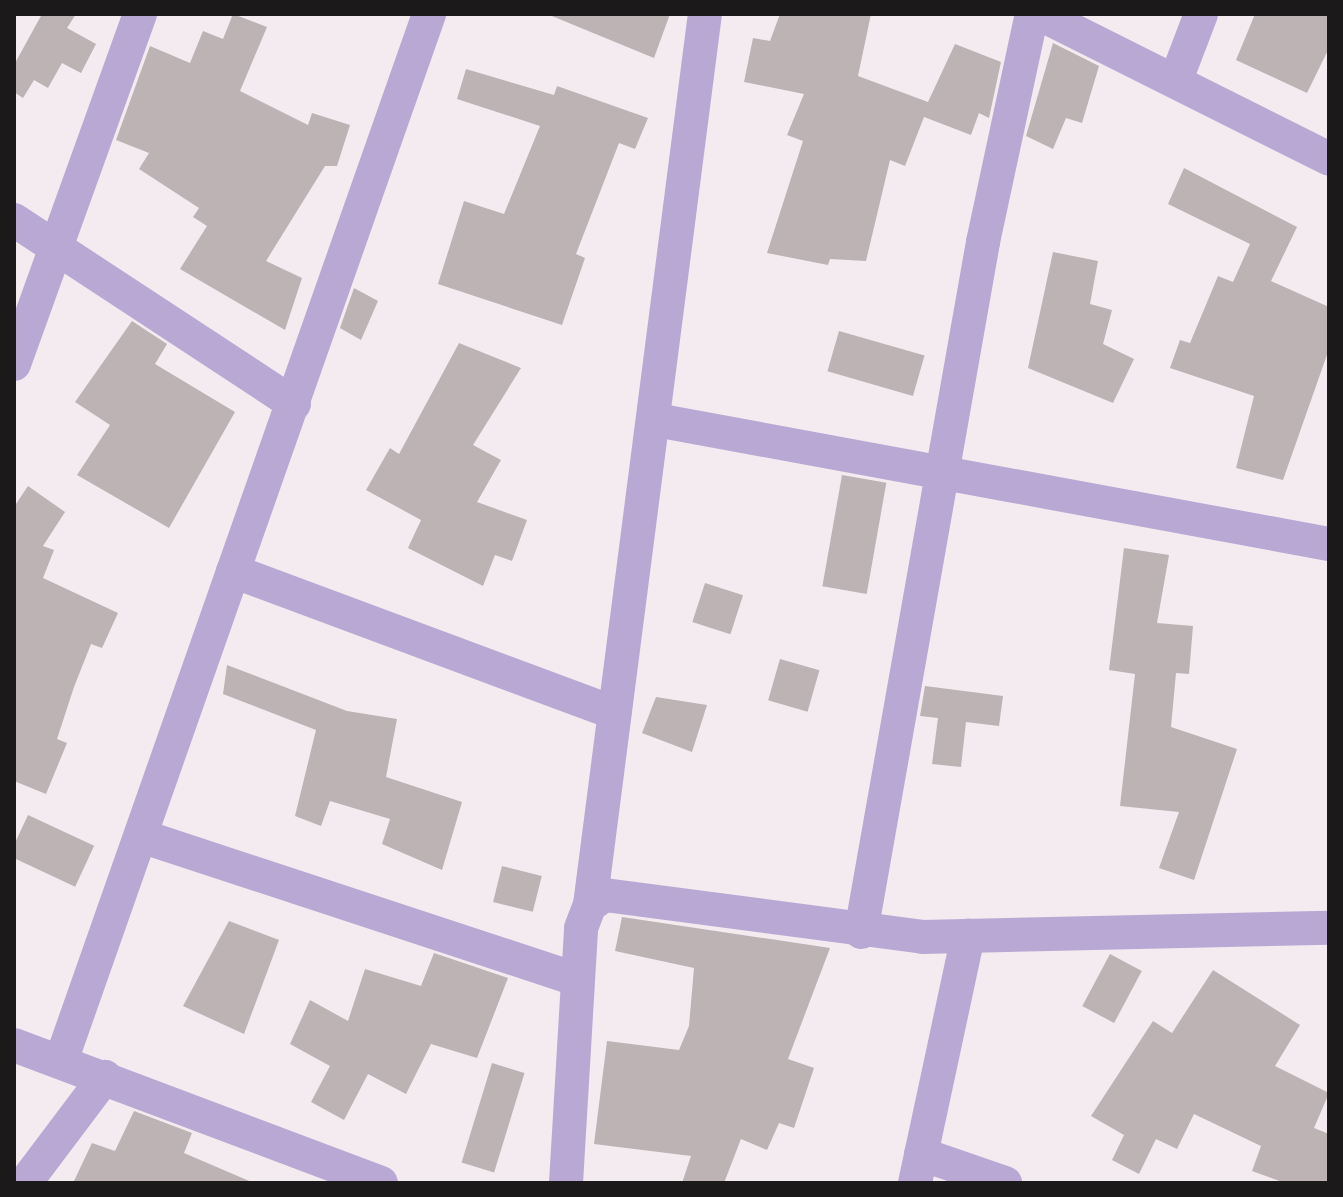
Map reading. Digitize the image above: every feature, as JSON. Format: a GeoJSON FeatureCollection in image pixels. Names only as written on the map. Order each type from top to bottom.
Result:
{"type":"FeatureCollection","features":[{"type":"Feature","properties":{"kind":"street"},"geometry":{"type":"LineString","coordinates":[[14,364],[140,14]]}},
{"type":"Feature","properties":{"kind":"street"},"geometry":{"type":"LineString","coordinates":[[61,1061],[429,14]]}},
{"type":"Feature","properties":{"kind":"street"},"geometry":{"type":"LineString","coordinates":[[861,932],[944,471],[1032,14]]}},
{"type":"Feature","properties":{"kind":"street"},"geometry":{"type":"LineString","coordinates":[[1040,14],[1177,77],[1329,159]]}},
{"type":"Feature","properties":{"kind":"street"},"geometry":{"type":"LineString","coordinates":[[1177,77],[1201,14]]}},
{"type":"Feature","properties":{"kind":"street"},"geometry":{"type":"LineString","coordinates":[[566,1183],[576,979],[590,905],[656,420],[699,16]]}},
{"type":"Feature","properties":{"kind":"street"},"geometry":{"type":"LineString","coordinates":[[14,220],[294,404]]}},
{"type":"Feature","properties":{"kind":"street"},"geometry":{"type":"LineString","coordinates":[[656,420],[1329,544]]}},
{"type":"Feature","properties":{"kind":"street"},"geometry":{"type":"LineString","coordinates":[[233,571],[614,713]]}},
{"type":"Feature","properties":{"kind":"street"},"geometry":{"type":"LineString","coordinates":[[141,836],[576,979]]}},
{"type":"Feature","properties":{"kind":"street"},"geometry":{"type":"LineString","coordinates":[[590,905],[624,892],[861,932],[968,936],[1329,928]]}},
{"type":"Feature","properties":{"kind":"street"},"geometry":{"type":"LineString","coordinates":[[968,936],[918,1168],[1005,1183]]}},
{"type":"Feature","properties":{"kind":"street"},"geometry":{"type":"LineString","coordinates":[[14,1045],[381,1183]]}},
{"type":"Feature","properties":{"kind":"street"},"geometry":{"type":"LineString","coordinates":[[25,1183],[105,1077]]}},
{"type":"Feature","properties":{"kind":"building"},"geometry":{"type":"Polygon","coordinates":[[[42,14],[76,14],[67,28],[96,44],[81,73],[62,63],[48,88],[34,80],[23,98],[14,92],[14,65],[42,14]]]}},
{"type":"Feature","properties":{"kind":"building"},"geometry":{"type":"Polygon","coordinates":[[[233,14],[267,27],[240,91],[308,125],[312,113],[350,125],[337,166],[325,166],[266,261],[302,278],[285,330],[180,269],[207,226],[193,217],[199,208],[139,169],[149,153],[116,140],[150,46],[190,63],[203,31],[223,39],[233,14]]]}},
{"type":"Feature","properties":{"kind":"building"},"geometry":{"type":"Polygon","coordinates":[[[547,14],[670,14],[654,58],[547,14]]]}},
{"type":"Feature","properties":{"kind":"building"},"geometry":{"type":"Polygon","coordinates":[[[780,14],[871,14],[858,76],[928,102],[955,44],[1001,62],[989,118],[979,113],[971,135],[924,117],[905,166],[890,160],[866,261],[830,259],[828,265],[767,253],[803,141],[787,135],[804,94],[744,82],[753,38],[770,41],[780,14]]]}},
{"type":"Feature","properties":{"kind":"building"},"geometry":{"type":"Polygon","coordinates":[[[1255,14],[1329,14],[1329,48],[1307,93],[1236,60],[1255,14]]]}},
{"type":"Feature","properties":{"kind":"building"},"geometry":{"type":"Polygon","coordinates":[[[1053,43],[1099,66],[1082,123],[1066,118],[1053,149],[1026,136],[1053,43]]]}},
{"type":"Feature","properties":{"kind":"building"},"geometry":{"type":"Polygon","coordinates":[[[466,69],[554,95],[557,86],[648,118],[635,149],[619,143],[576,254],[585,258],[562,325],[438,284],[464,201],[504,214],[540,126],[457,99],[466,69]]]}},
{"type":"Feature","properties":{"kind":"building"},"geometry":{"type":"Polygon","coordinates":[[[1184,168],[1297,227],[1271,281],[1329,307],[1329,349],[1283,480],[1236,468],[1254,396],[1170,368],[1180,340],[1190,343],[1218,276],[1233,282],[1250,244],[1168,204],[1184,168]]]}},
{"type":"Feature","properties":{"kind":"building"},"geometry":{"type":"Polygon","coordinates":[[[1053,252],[1098,261],[1090,304],[1112,310],[1103,344],[1134,359],[1113,403],[1028,368],[1053,252]]]}},
{"type":"Feature","properties":{"kind":"building"},"geometry":{"type":"Polygon","coordinates":[[[354,288],[378,301],[361,340],[340,328],[354,288]]]}},
{"type":"Feature","properties":{"kind":"building"},"geometry":{"type":"Polygon","coordinates":[[[132,321],[167,344],[155,364],[235,412],[169,528],[77,475],[110,425],[75,402],[132,321]]]}},
{"type":"Feature","properties":{"kind":"building"},"geometry":{"type":"Polygon","coordinates":[[[839,331],[925,356],[913,396],[827,371],[839,331]]]}},
{"type":"Feature","properties":{"kind":"building"},"geometry":{"type":"Polygon","coordinates":[[[459,343],[521,368],[473,445],[501,460],[477,502],[527,520],[512,561],[495,555],[483,586],[408,548],[421,520],[366,490],[390,448],[399,454],[459,343]]]}},
{"type":"Feature","properties":{"kind":"building"},"geometry":{"type":"Polygon","coordinates":[[[842,475],[886,483],[867,594],[822,586],[842,475]]]}},
{"type":"Feature","properties":{"kind":"building"},"geometry":{"type":"Polygon","coordinates":[[[28,486],[65,512],[43,546],[54,550],[43,578],[118,613],[102,648],[91,644],[57,739],[67,743],[46,794],[14,781],[14,507],[28,486]]]}},
{"type":"Feature","properties":{"kind":"building"},"geometry":{"type":"Polygon","coordinates":[[[1124,548],[1169,555],[1157,623],[1193,626],[1189,674],[1176,673],[1171,727],[1237,749],[1194,880],[1159,868],[1179,812],[1120,806],[1135,674],[1109,670],[1124,548]]]}},
{"type":"Feature","properties":{"kind":"building"},"geometry":{"type":"Polygon","coordinates":[[[705,583],[743,595],[730,634],[692,622],[705,583]]]}},
{"type":"Feature","properties":{"kind":"building"},"geometry":{"type":"Polygon","coordinates":[[[780,659],[819,670],[808,712],[768,700],[780,659]]]}},
{"type":"Feature","properties":{"kind":"building"},"geometry":{"type":"Polygon","coordinates":[[[227,665],[347,711],[397,719],[386,777],[462,802],[442,870],[382,844],[390,819],[330,801],[321,826],[295,816],[316,730],[223,694],[227,665]]]}},
{"type":"Feature","properties":{"kind":"building"},"geometry":{"type":"Polygon","coordinates":[[[925,686],[1003,696],[999,726],[966,722],[961,767],[932,764],[938,718],[920,716],[925,686]]]}},
{"type":"Feature","properties":{"kind":"building"},"geometry":{"type":"Polygon","coordinates":[[[656,697],[707,705],[692,752],[642,733],[656,697]]]}},
{"type":"Feature","properties":{"kind":"building"},"geometry":{"type":"Polygon","coordinates":[[[28,815],[94,846],[75,887],[14,858],[14,845],[28,815]]]}},
{"type":"Feature","properties":{"kind":"building"},"geometry":{"type":"Polygon","coordinates":[[[502,866],[542,876],[533,912],[493,902],[502,866]]]}},
{"type":"Feature","properties":{"kind":"building"},"geometry":{"type":"Polygon","coordinates":[[[622,917],[830,948],[788,1059],[814,1068],[794,1128],[779,1123],[767,1150],[741,1139],[724,1183],[682,1183],[691,1156],[594,1144],[607,1041],[679,1050],[689,1026],[694,968],[615,951],[622,917]]]}},
{"type":"Feature","properties":{"kind":"building"},"geometry":{"type":"Polygon","coordinates":[[[229,921],[279,940],[244,1034],[183,1006],[229,921]]]}},
{"type":"Feature","properties":{"kind":"building"},"geometry":{"type":"Polygon","coordinates":[[[434,953],[508,978],[477,1058],[431,1044],[406,1094],[368,1074],[344,1120],[311,1102],[330,1066],[290,1044],[310,1000],[348,1021],[365,969],[421,986],[434,953]]]}},
{"type":"Feature","properties":{"kind":"building"},"geometry":{"type":"Polygon","coordinates":[[[1110,954],[1142,971],[1114,1023],[1082,1006],[1110,954]]]}},
{"type":"Feature","properties":{"kind":"building"},"geometry":{"type":"Polygon","coordinates":[[[1213,970],[1300,1025],[1275,1066],[1329,1093],[1314,1128],[1329,1134],[1329,1183],[1285,1183],[1252,1171],[1261,1146],[1194,1114],[1177,1149],[1156,1139],[1139,1174],[1112,1160],[1124,1135],[1091,1116],[1153,1021],[1172,1033],[1213,970]]]}},
{"type":"Feature","properties":{"kind":"building"},"geometry":{"type":"Polygon","coordinates":[[[492,1063],[525,1073],[494,1172],[462,1162],[492,1063]]]}},
{"type":"Feature","properties":{"kind":"building"},"geometry":{"type":"Polygon","coordinates":[[[134,1111],[192,1133],[184,1153],[254,1183],[73,1183],[92,1143],[115,1151],[134,1111]]]}}]}
